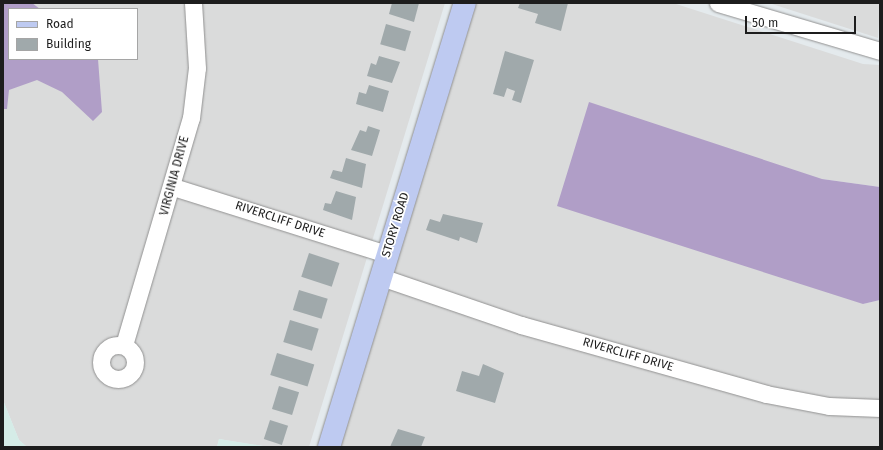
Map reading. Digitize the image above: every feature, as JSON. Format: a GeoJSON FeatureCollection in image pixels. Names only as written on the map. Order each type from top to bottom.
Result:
{"type":"FeatureCollection","features":[{"type":"Feature","properties":{"kind":"street","name":"VIRGINIA DRIVE"},"geometry":{"type":"LineString","coordinates":[[124,345],[173,187],[191,118],[197,68],[193,3]]}},
{"type":"Feature","properties":{"kind":"street","name":"STORY ROAD"},"geometry":{"type":"LineString","coordinates":[[329,447],[387,254],[466,3]]}},
{"type":"Feature","properties":{"kind":"street"},"geometry":{"type":"LineString","coordinates":[[718,3],[759,9],[880,51]]}},
{"type":"Feature","properties":{"kind":"street","name":"RIVERCLIFF DRIVE"},"geometry":{"type":"LineString","coordinates":[[173,187],[387,254]]}},
{"type":"Feature","properties":{"kind":"street","name":"RIVERCLIFF DRIVE"},"geometry":{"type":"LineString","coordinates":[[380,277],[521,325],[766,394],[829,406],[880,408]]}},
{"type":"Feature","properties":{"kind":"shaded area"},"geometry":{"type":"Polygon","coordinates":[[[3,3],[445,3],[309,447],[269,447],[219,439],[217,447],[27,447],[19,440],[3,400],[3,3]]]}},
{"type":"Feature","properties":{"kind":"shaded area"},"geometry":{"type":"Polygon","coordinates":[[[3,3],[32,3],[39,8],[8,8],[8,60],[98,60],[102,112],[93,121],[62,92],[37,80],[9,90],[7,109],[3,109],[3,3]]]}},
{"type":"Feature","properties":{"kind":"shaded area"},"geometry":{"type":"Polygon","coordinates":[[[476,3],[673,3],[863,64],[880,65],[880,187],[822,179],[863,304],[880,300],[880,447],[337,447],[476,3]]]}},
{"type":"Feature","properties":{"kind":"shaded area"},"geometry":{"type":"Polygon","coordinates":[[[772,3],[880,3],[878,38],[772,4],[772,3]]]}},
{"type":"Feature","properties":{"kind":"shaded area"},"geometry":{"type":"Polygon","coordinates":[[[589,102],[822,179],[880,187],[880,300],[863,304],[557,206],[589,102]]]}},
{"type":"Feature","properties":{"kind":"shaded area"},"geometry":{"type":"Polygon","coordinates":[[[3,400],[19,440],[27,447],[3,447],[3,400]]]}},
{"type":"Feature","properties":{"kind":"shaded area"},"geometry":{"type":"Polygon","coordinates":[[[219,439],[269,447],[217,447],[219,439]]]}},
{"type":"Feature","properties":{"kind":"building"},"geometry":{"type":"Polygon","coordinates":[[[392,3],[419,3],[414,22],[389,14],[392,3]]]}},
{"type":"Feature","properties":{"kind":"building"},"geometry":{"type":"Polygon","coordinates":[[[520,3],[568,3],[561,31],[535,23],[538,14],[518,8],[520,3]]]}},
{"type":"Feature","properties":{"kind":"building"},"geometry":{"type":"Polygon","coordinates":[[[386,24],[411,31],[405,51],[380,44],[386,24]]]}},
{"type":"Feature","properties":{"kind":"building"},"geometry":{"type":"Polygon","coordinates":[[[505,51],[534,60],[521,103],[512,100],[515,91],[507,88],[504,97],[493,94],[505,51]]]}},
{"type":"Feature","properties":{"kind":"building"},"geometry":{"type":"Polygon","coordinates":[[[379,56],[400,62],[392,83],[367,76],[371,63],[376,65],[379,56]]]}},
{"type":"Feature","properties":{"kind":"building"},"geometry":{"type":"Polygon","coordinates":[[[369,85],[389,91],[383,112],[356,104],[359,92],[366,94],[369,85]]]}},
{"type":"Feature","properties":{"kind":"building"},"geometry":{"type":"Polygon","coordinates":[[[368,126],[380,130],[372,156],[351,150],[360,130],[366,132],[368,126]]]}},
{"type":"Feature","properties":{"kind":"building"},"geometry":{"type":"Polygon","coordinates":[[[346,158],[366,164],[362,188],[330,178],[333,170],[342,172],[346,158]]]}},
{"type":"Feature","properties":{"kind":"building"},"geometry":{"type":"Polygon","coordinates":[[[336,191],[356,197],[352,220],[323,210],[325,203],[331,204],[336,191]]]}},
{"type":"Feature","properties":{"kind":"building"},"geometry":{"type":"Polygon","coordinates":[[[443,214],[483,223],[477,243],[460,237],[459,241],[426,230],[430,219],[440,222],[443,214]]]}},
{"type":"Feature","properties":{"kind":"building"},"geometry":{"type":"Polygon","coordinates":[[[309,253],[339,263],[332,287],[301,277],[309,253]]]}},
{"type":"Feature","properties":{"kind":"building"},"geometry":{"type":"Polygon","coordinates":[[[299,290],[328,299],[322,319],[293,310],[299,290]]]}},
{"type":"Feature","properties":{"kind":"building"},"geometry":{"type":"Polygon","coordinates":[[[290,320],[319,329],[312,351],[283,342],[290,320]]]}},
{"type":"Feature","properties":{"kind":"building"},"geometry":{"type":"Polygon","coordinates":[[[277,353],[314,364],[308,386],[270,375],[277,353]]]}},
{"type":"Feature","properties":{"kind":"building"},"geometry":{"type":"Polygon","coordinates":[[[483,364],[504,373],[495,403],[456,391],[462,371],[479,376],[483,364]]]}},
{"type":"Feature","properties":{"kind":"building"},"geometry":{"type":"Polygon","coordinates":[[[279,386],[299,392],[292,415],[272,409],[279,386]]]}},
{"type":"Feature","properties":{"kind":"building"},"geometry":{"type":"Polygon","coordinates":[[[270,420],[288,426],[282,445],[264,439],[270,420]]]}},
{"type":"Feature","properties":{"kind":"building"},"geometry":{"type":"Polygon","coordinates":[[[398,429],[425,437],[421,447],[390,447],[398,429]]]}}]}
